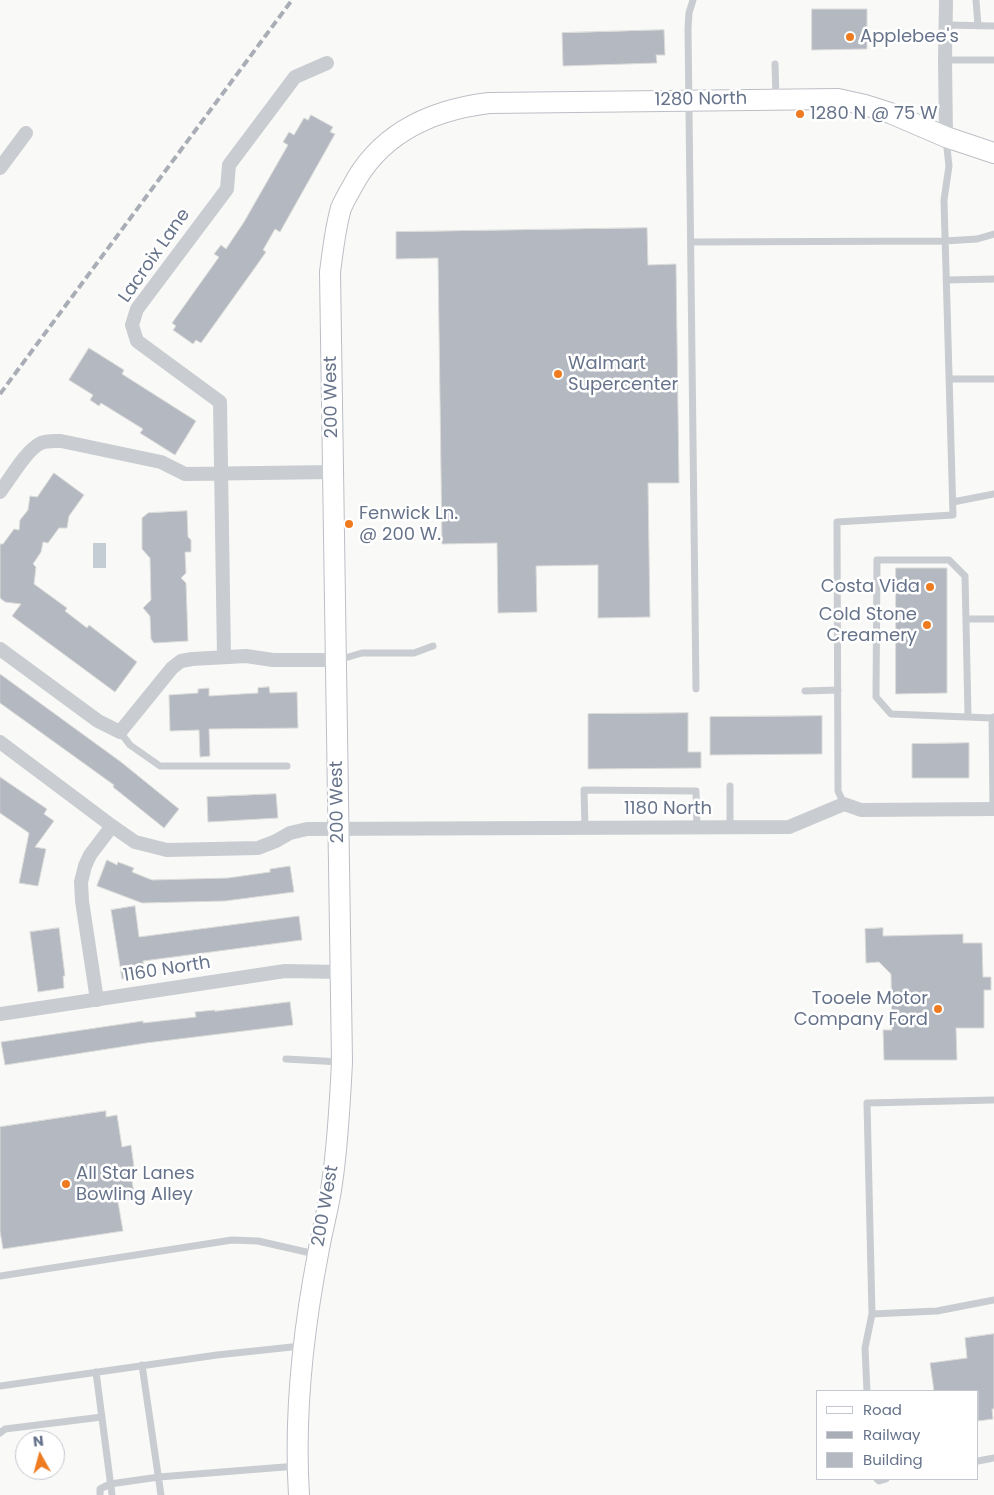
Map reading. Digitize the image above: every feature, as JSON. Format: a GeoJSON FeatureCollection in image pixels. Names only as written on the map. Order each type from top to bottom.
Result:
{"type":"FeatureCollection","features":[{"type":"Feature","properties":{"kind":"street"},"geometry":{"type":"LineString","coordinates":[[946,0],[947,25],[944,60],[946,137]]}},
{"type":"Feature","properties":{"kind":"street","name":"Lacroix Lane"},"geometry":{"type":"LineString","coordinates":[[224,657],[220,402],[137,341],[132,325],[137,309],[227,189],[229,165],[295,77],[327,63]]}},
{"type":"Feature","properties":{"kind":"street","name":"1280 North"},"geometry":{"type":"LineString","coordinates":[[403,131],[436,114],[464,106],[489,103],[838,99],[865,104],[946,137],[994,153]]}},
{"type":"Feature","properties":{"kind":"street","name":"200 West"},"geometry":{"type":"LineString","coordinates":[[299,1495],[298,1466],[304,1346],[318,1254],[332,1184],[342,1062],[330,272],[334,239],[342,206],[358,174],[378,149],[403,131]]}},
{"type":"Feature","properties":{"kind":"street"},"geometry":{"type":"LineString","coordinates":[[0,168],[26,134]]}},
{"type":"Feature","properties":{"kind":"street"},"geometry":{"type":"LineString","coordinates":[[0,492],[30,452],[40,444],[50,440],[161,462],[186,474],[334,472]]}},
{"type":"Feature","properties":{"kind":"street"},"geometry":{"type":"LineString","coordinates":[[0,649],[98,721],[120,732],[172,668],[181,661],[192,658],[246,656],[273,660],[336,660]]}},
{"type":"Feature","properties":{"kind":"street","name":"1180 North"},"geometry":{"type":"LineString","coordinates":[[0,742],[135,842],[167,850],[258,848],[290,833],[307,829],[790,827],[844,804]]}},
{"type":"Feature","properties":{"kind":"street"},"geometry":{"type":"LineString","coordinates":[[844,804],[861,810],[994,811]]}},
{"type":"Feature","properties":{"kind":"street"},"geometry":{"type":"LineString","coordinates":[[97,1000],[82,901],[81,882],[90,855],[112,826]]}},
{"type":"Feature","properties":{"kind":"street","name":"1160 North"},"geometry":{"type":"LineString","coordinates":[[0,1014],[285,971],[340,972]]}},
{"type":"Feature","properties":{"kind":"lane"},"geometry":{"type":"LineString","coordinates":[[693,0],[689,13],[688,28],[696,690]]}},
{"type":"Feature","properties":{"kind":"lane"},"geometry":{"type":"LineString","coordinates":[[976,0],[978,26]]}},
{"type":"Feature","properties":{"kind":"lane"},"geometry":{"type":"LineString","coordinates":[[947,25],[994,26]]}},
{"type":"Feature","properties":{"kind":"lane"},"geometry":{"type":"LineString","coordinates":[[944,60],[994,60]]}},
{"type":"Feature","properties":{"kind":"lane"},"geometry":{"type":"LineString","coordinates":[[775,64],[776,99]]}},
{"type":"Feature","properties":{"kind":"lane"},"geometry":{"type":"LineString","coordinates":[[844,804],[838,791],[837,522],[953,515],[944,200],[949,166],[946,137]]}},
{"type":"Feature","properties":{"kind":"lane"},"geometry":{"type":"LineString","coordinates":[[691,242],[945,241],[977,239],[994,234]]}},
{"type":"Feature","properties":{"kind":"lane"},"geometry":{"type":"LineString","coordinates":[[946,280],[994,278]]}},
{"type":"Feature","properties":{"kind":"lane"},"geometry":{"type":"LineString","coordinates":[[949,379],[994,379]]}},
{"type":"Feature","properties":{"kind":"lane"},"geometry":{"type":"LineString","coordinates":[[953,502],[994,494]]}},
{"type":"Feature","properties":{"kind":"lane"},"geometry":{"type":"LineString","coordinates":[[968,716],[966,576],[949,560],[877,560],[876,697],[891,714],[993,718],[994,811]]}},
{"type":"Feature","properties":{"kind":"lane"},"geometry":{"type":"LineString","coordinates":[[966,619],[994,619]]}},
{"type":"Feature","properties":{"kind":"lane"},"geometry":{"type":"LineString","coordinates":[[336,660],[362,653],[414,653],[432,646]]}},
{"type":"Feature","properties":{"kind":"lane"},"geometry":{"type":"LineString","coordinates":[[805,691],[838,690]]}},
{"type":"Feature","properties":{"kind":"lane"},"geometry":{"type":"LineString","coordinates":[[120,732],[130,745],[160,766],[287,766]]}},
{"type":"Feature","properties":{"kind":"lane"},"geometry":{"type":"LineString","coordinates":[[730,786],[730,827]]}},
{"type":"Feature","properties":{"kind":"lane"},"geometry":{"type":"LineString","coordinates":[[585,828],[584,790],[696,791],[697,827]]}},
{"type":"Feature","properties":{"kind":"lane"},"geometry":{"type":"LineString","coordinates":[[286,1058],[342,1062]]}},
{"type":"Feature","properties":{"kind":"lane"},"geometry":{"type":"LineString","coordinates":[[867,1390],[865,1348],[872,1314],[866,1103],[994,1100]]}},
{"type":"Feature","properties":{"kind":"lane"},"geometry":{"type":"LineString","coordinates":[[0,1276],[232,1240],[258,1241],[318,1254]]}},
{"type":"Feature","properties":{"kind":"lane"},"geometry":{"type":"LineString","coordinates":[[872,1314],[936,1311],[994,1300]]}},
{"type":"Feature","properties":{"kind":"lane"},"geometry":{"type":"LineString","coordinates":[[0,1386],[217,1355],[304,1346]]}},
{"type":"Feature","properties":{"kind":"lane"},"geometry":{"type":"LineString","coordinates":[[142,1365],[161,1495]]}},
{"type":"Feature","properties":{"kind":"lane"},"geometry":{"type":"LineString","coordinates":[[96,1372],[112,1495]]}},
{"type":"Feature","properties":{"kind":"lane"},"geometry":{"type":"LineString","coordinates":[[0,1433],[5,1429],[102,1418]]}},
{"type":"Feature","properties":{"kind":"lane"},"geometry":{"type":"LineString","coordinates":[[979,1461],[994,1458]]}},
{"type":"Feature","properties":{"kind":"lane"},"geometry":{"type":"LineString","coordinates":[[100,1495],[100,1489],[110,1484],[159,1477],[298,1466]]}},
{"type":"Feature","properties":{"kind":"shaded area"},"geometry":{"type":"Polygon","coordinates":[[[93,543],[106,543],[106,568],[93,568],[93,543]]]}},
{"type":"Feature","properties":{"kind":"building"},"geometry":{"type":"Polygon","coordinates":[[[812,9],[867,9],[867,49],[812,50],[812,9]]]}},
{"type":"Feature","properties":{"kind":"building"},"geometry":{"type":"Polygon","coordinates":[[[664,30],[665,55],[656,55],[657,63],[563,66],[562,33],[664,30]]]}},
{"type":"Feature","properties":{"kind":"building"},"geometry":{"type":"Polygon","coordinates":[[[311,115],[333,127],[330,132],[335,134],[280,232],[275,229],[263,250],[266,252],[254,269],[201,343],[196,340],[193,344],[173,330],[176,326],[172,323],[219,257],[214,254],[221,245],[226,249],[244,222],[288,145],[283,142],[289,132],[294,135],[304,118],[308,120],[311,115]]]}},
{"type":"Feature","properties":{"kind":"building","name":"Walmart Supercenter"},"geometry":{"type":"Polygon","coordinates":[[[647,228],[648,265],[676,264],[679,483],[648,483],[650,617],[598,618],[598,565],[536,566],[537,612],[498,613],[497,543],[442,544],[438,258],[396,259],[396,232],[647,228]]]}},
{"type":"Feature","properties":{"kind":"building"},"geometry":{"type":"Polygon","coordinates":[[[89,348],[124,370],[122,374],[196,421],[175,455],[140,433],[143,429],[101,403],[99,406],[90,400],[93,395],[69,380],[89,348]]]}},
{"type":"Feature","properties":{"kind":"building"},"geometry":{"type":"Polygon","coordinates":[[[54,473],[84,495],[69,516],[67,528],[59,528],[48,543],[43,542],[41,552],[33,564],[36,567],[34,584],[67,608],[65,611],[87,628],[89,625],[137,662],[115,692],[12,616],[21,604],[5,602],[0,598],[0,544],[3,544],[14,529],[19,530],[20,520],[28,510],[30,496],[37,497],[54,473]]]}},
{"type":"Feature","properties":{"kind":"building"},"geometry":{"type":"Polygon","coordinates":[[[187,511],[188,537],[191,540],[191,552],[185,552],[186,573],[181,578],[186,583],[188,641],[154,643],[151,639],[150,616],[143,608],[151,600],[150,558],[142,549],[142,518],[148,513],[187,511]]]}},
{"type":"Feature","properties":{"kind":"building"},"geometry":{"type":"Polygon","coordinates":[[[896,568],[947,568],[947,693],[896,694],[896,568]]]}},
{"type":"Feature","properties":{"kind":"building"},"geometry":{"type":"Polygon","coordinates":[[[0,674],[121,762],[179,809],[164,828],[113,787],[114,785],[0,703],[0,674]]]}},
{"type":"Feature","properties":{"kind":"building"},"geometry":{"type":"Polygon","coordinates":[[[269,687],[270,693],[297,692],[298,728],[209,729],[210,756],[200,757],[199,730],[170,731],[169,695],[198,693],[198,689],[209,688],[209,696],[258,693],[258,688],[269,687]]]}},
{"type":"Feature","properties":{"kind":"building"},"geometry":{"type":"Polygon","coordinates":[[[688,713],[688,752],[701,752],[701,768],[588,769],[588,714],[688,713]]]}},
{"type":"Feature","properties":{"kind":"building"},"geometry":{"type":"Polygon","coordinates":[[[822,716],[822,754],[710,755],[710,717],[822,716]]]}},
{"type":"Feature","properties":{"kind":"building"},"geometry":{"type":"Polygon","coordinates":[[[969,743],[969,778],[912,778],[912,744],[969,743]]]}},
{"type":"Feature","properties":{"kind":"building"},"geometry":{"type":"Polygon","coordinates":[[[0,777],[47,809],[44,814],[54,821],[35,847],[46,849],[38,886],[19,883],[29,833],[0,813],[0,777]]]}},
{"type":"Feature","properties":{"kind":"building"},"geometry":{"type":"Polygon","coordinates":[[[276,794],[278,818],[208,822],[207,797],[276,794]]]}},
{"type":"Feature","properties":{"kind":"building"},"geometry":{"type":"Polygon","coordinates":[[[107,860],[117,865],[118,862],[134,868],[132,872],[152,880],[228,878],[270,872],[270,869],[290,866],[294,892],[225,901],[142,903],[97,886],[107,860]]]}},
{"type":"Feature","properties":{"kind":"building"},"geometry":{"type":"Polygon","coordinates":[[[135,906],[139,937],[299,916],[302,940],[143,961],[145,975],[122,979],[111,910],[135,906]]]}},
{"type":"Feature","properties":{"kind":"building"},"geometry":{"type":"Polygon","coordinates":[[[59,928],[65,976],[63,976],[64,988],[38,992],[30,932],[59,928]]]}},
{"type":"Feature","properties":{"kind":"building","name":"Tooele Motor Company Ford"},"geometry":{"type":"Polygon","coordinates":[[[883,928],[883,936],[963,934],[963,943],[982,943],[983,977],[991,977],[991,990],[984,990],[984,1028],[956,1028],[957,1060],[884,1060],[883,1030],[892,1030],[891,974],[879,962],[866,963],[865,929],[883,928]]]}},
{"type":"Feature","properties":{"kind":"building"},"geometry":{"type":"Polygon","coordinates":[[[290,1002],[293,1025],[146,1043],[5,1065],[1,1042],[143,1021],[143,1023],[196,1017],[195,1012],[290,1002]]]}},
{"type":"Feature","properties":{"kind":"building","name":"All Star Lanes Bowling Alley"},"geometry":{"type":"Polygon","coordinates":[[[106,1111],[106,1117],[117,1115],[122,1147],[131,1145],[134,1167],[130,1168],[135,1200],[118,1202],[123,1231],[3,1249],[0,1231],[0,1127],[106,1111]]]}},
{"type":"Feature","properties":{"kind":"building"},"geometry":{"type":"Polygon","coordinates":[[[994,1334],[993,1419],[979,1421],[979,1390],[934,1390],[930,1363],[967,1358],[965,1338],[994,1334]]]}},
{"type":"Feature","properties":{"kind":"railway"},"geometry":{"type":"LineString","coordinates":[[0,394],[292,0]]}},
{"type":"Feature","properties":{"kind":"place","name":"Applebee's"},"geometry":{"type":"Point","coordinates":[850,37]}},
{"type":"Feature","properties":{"kind":"place","name":"1280 N @ 75 W"},"geometry":{"type":"Point","coordinates":[800,114]}},
{"type":"Feature","properties":{"kind":"place","name":"Walmart Supercenter"},"geometry":{"type":"Point","coordinates":[558,374]}},
{"type":"Feature","properties":{"kind":"place","name":"Fenwick Ln. @ 200 W."},"geometry":{"type":"Point","coordinates":[349,524]}},
{"type":"Feature","properties":{"kind":"place","name":"Costa Vida"},"geometry":{"type":"Point","coordinates":[930,587]}},
{"type":"Feature","properties":{"kind":"place","name":"Cold Stone Creamery"},"geometry":{"type":"Point","coordinates":[927,625]}},
{"type":"Feature","properties":{"kind":"place","name":"Tooele Motor Company Ford"},"geometry":{"type":"Point","coordinates":[938,1009]}},
{"type":"Feature","properties":{"kind":"place","name":"All Star Lanes Bowling Alley"},"geometry":{"type":"Point","coordinates":[66,1184]}}]}
